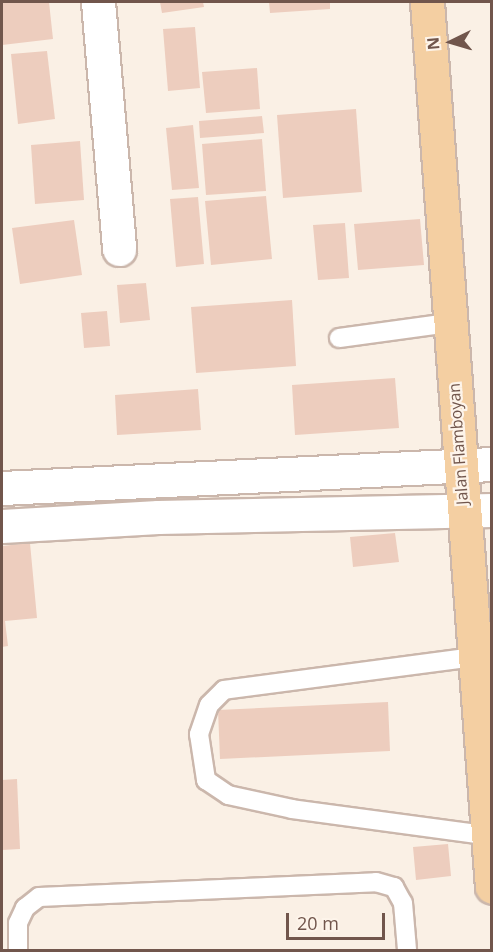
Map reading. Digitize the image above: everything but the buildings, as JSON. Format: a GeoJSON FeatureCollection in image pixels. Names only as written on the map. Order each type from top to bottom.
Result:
{"type":"FeatureCollection","features":[{"type":"Feature","properties":{"kind":"main road","name":"Jalan Flamboyan"},"geometry":{"type":"LineString","coordinates":[[427,2],[460,465],[477,510],[474,657],[490,836],[492,887]]}},
{"type":"Feature","properties":{"kind":"street"},"geometry":{"type":"LineString","coordinates":[[98,2],[119,249]]}},
{"type":"Feature","properties":{"kind":"street"},"geometry":{"type":"LineString","coordinates":[[2,488],[492,464]]}},
{"type":"Feature","properties":{"kind":"street"},"geometry":{"type":"LineString","coordinates":[[2,526],[158,516],[477,510]]}},
{"type":"Feature","properties":{"kind":"lane"},"geometry":{"type":"LineString","coordinates":[[339,338],[449,323]]}},
{"type":"Feature","properties":{"kind":"lane"},"geometry":{"type":"LineString","coordinates":[[474,657],[224,690],[209,705],[199,734],[206,780],[228,795],[292,809],[490,836]]}},
{"type":"Feature","properties":{"kind":"lane"},"geometry":{"type":"LineString","coordinates":[[18,951],[18,923],[25,908],[39,897],[376,882],[394,887],[403,903],[408,951]]}}]}
